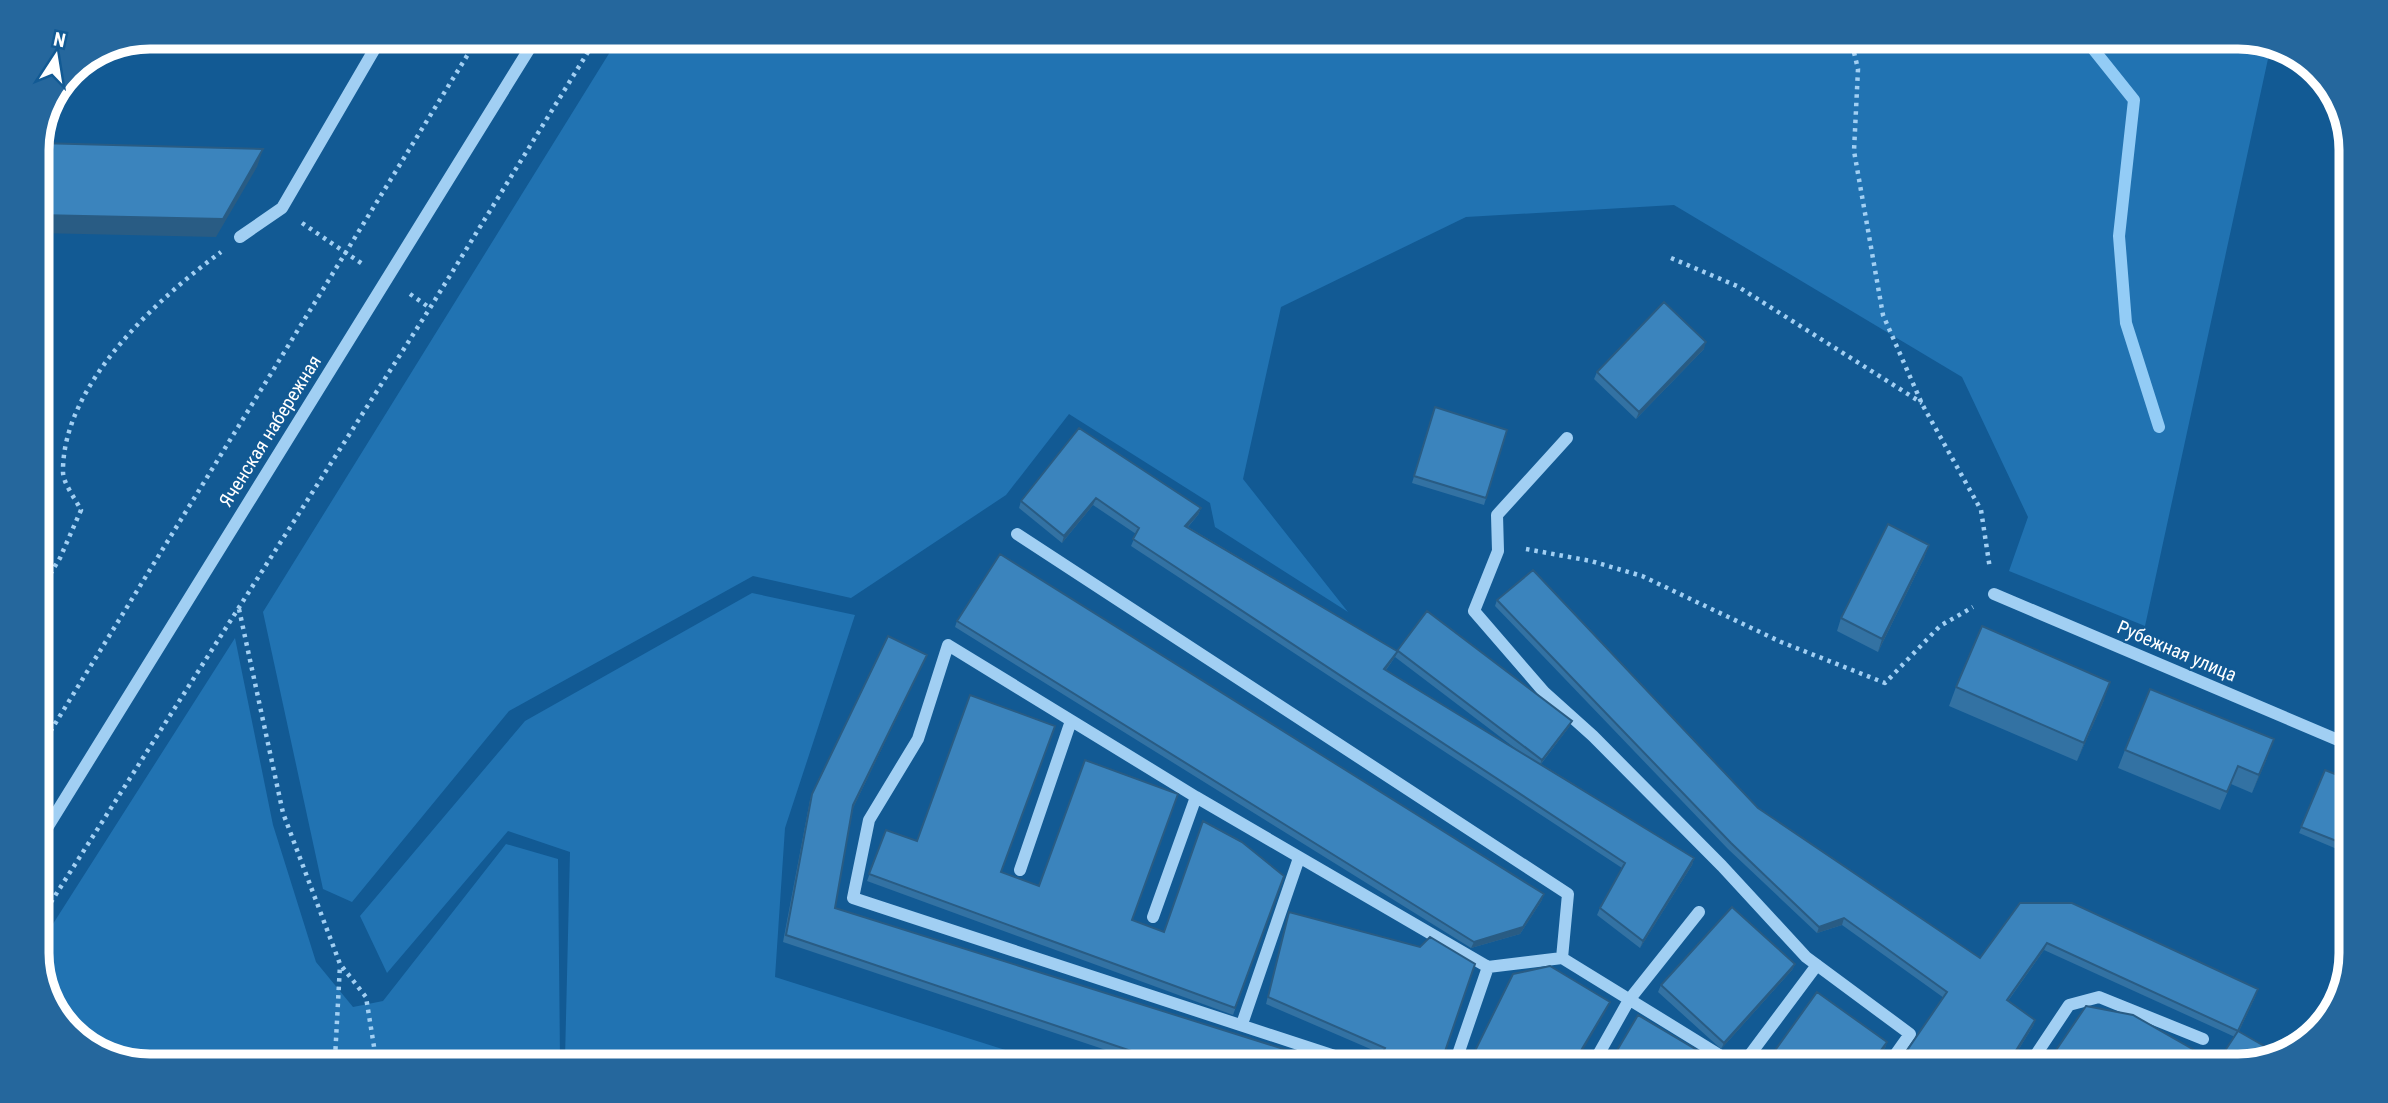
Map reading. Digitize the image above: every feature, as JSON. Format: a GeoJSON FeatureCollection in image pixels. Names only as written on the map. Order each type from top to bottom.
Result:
{"type":"FeatureCollection","features":[{"type":"Feature","properties":{"kind":"street"},"geometry":{"type":"LineString","coordinates":[[240,237],[282,208],[375,49]]}},
{"type":"Feature","properties":{"kind":"street","name":"Яченская набережная"},"geometry":{"type":"LineString","coordinates":[[49,825],[529,49]]}},
{"type":"Feature","properties":{"kind":"street"},"geometry":{"type":"LineString","coordinates":[[1567,438],[1497,515],[1498,551],[1474,611],[1544,692],[1657,801],[1817,965],[1910,1034],[1896,1054]]}},
{"type":"Feature","properties":{"kind":"street"},"geometry":{"type":"LineString","coordinates":[[1017,534],[1569,894],[1562,958]]}},
{"type":"Feature","properties":{"kind":"street","name":"Рубежная улица"},"geometry":{"type":"LineString","coordinates":[[1994,594],[2339,740]]}},
{"type":"Feature","properties":{"kind":"street"},"geometry":{"type":"LineString","coordinates":[[1330,1054],[853,898],[869,820],[918,739],[948,645],[1299,859],[1488,967],[1562,958],[1718,1054]]}},
{"type":"Feature","properties":{"kind":"street"},"geometry":{"type":"LineString","coordinates":[[1020,870],[1071,721]]}},
{"type":"Feature","properties":{"kind":"street"},"geometry":{"type":"LineString","coordinates":[[1153,917],[1196,797]]}},
{"type":"Feature","properties":{"kind":"street"},"geometry":{"type":"LineString","coordinates":[[1242,1024],[1299,859]]}},
{"type":"Feature","properties":{"kind":"street"},"geometry":{"type":"LineString","coordinates":[[1599,1054],[1629,1000],[1699,912]]}},
{"type":"Feature","properties":{"kind":"street"},"geometry":{"type":"LineString","coordinates":[[1750,1054],[1817,965]]}},
{"type":"Feature","properties":{"kind":"street"},"geometry":{"type":"LineString","coordinates":[[1458,1054],[1488,967]]}},
{"type":"Feature","properties":{"kind":"street"},"geometry":{"type":"LineString","coordinates":[[2036,1054],[2069,1004],[2099,997],[2203,1040]]}},
{"type":"Feature","properties":{"kind":"path"},"geometry":{"type":"LineString","coordinates":[[49,733],[471,49]]}},
{"type":"Feature","properties":{"kind":"path"},"geometry":{"type":"LineString","coordinates":[[49,905],[430,308],[589,49]]}},
{"type":"Feature","properties":{"kind":"path"},"geometry":{"type":"LineString","coordinates":[[1498,551],[1534,548],[1643,576],[1781,642],[1885,683],[1940,626],[1994,594],[1981,510],[1923,404],[1882,315],[1854,151],[1858,69],[1853,49]]}},
{"type":"Feature","properties":{"kind":"path"},"geometry":{"type":"LineString","coordinates":[[282,208],[344,253]]}},
{"type":"Feature","properties":{"kind":"path"},"geometry":{"type":"LineString","coordinates":[[49,576],[81,510],[62,474],[71,424],[100,368],[177,284],[240,237]]}},
{"type":"Feature","properties":{"kind":"path"},"geometry":{"type":"LineString","coordinates":[[1671,258],[1737,286],[1923,404]]}},
{"type":"Feature","properties":{"kind":"path"},"geometry":{"type":"LineString","coordinates":[[239,608],[283,813],[340,964],[366,997],[375,1054]]}},
{"type":"Feature","properties":{"kind":"path"},"geometry":{"type":"LineString","coordinates":[[335,1054],[340,964]]}},
{"type":"Feature","properties":{"kind":"shaded area"},"geometry":{"type":"Polygon","coordinates":[[[612,49],[2239,49],[2269,54],[2145,626],[2009,571],[2028,517],[1962,377],[1674,205],[1466,217],[1281,307],[1243,479],[1348,612],[1215,527],[1210,503],[1069,414],[1006,495],[851,598],[753,576],[509,711],[352,902],[323,889],[263,612],[612,49]]]}},
{"type":"Feature","properties":{"kind":"shaded area"},"geometry":{"type":"Polygon","coordinates":[[[752,593],[855,615],[785,828],[775,977],[1018,1054],[565,1054],[570,852],[508,831],[387,973],[360,916],[525,721],[752,593]]]}},
{"type":"Feature","properties":{"kind":"shaded area"},"geometry":{"type":"Polygon","coordinates":[[[235,638],[273,825],[316,962],[353,1007],[383,1001],[506,844],[558,859],[560,1054],[130,1052],[99,1041],[78,1025],[66,1009],[54,986],[51,973],[49,930],[235,638]]]}},
{"type":"Feature","properties":{"kind":"building"},"geometry":{"type":"Polygon","coordinates":[[[49,143],[263,149],[223,219],[49,215],[49,143]]]}},
{"type":"Feature","properties":{"kind":"building"},"geometry":{"type":"Polygon","coordinates":[[[1664,302],[1706,342],[1639,412],[1597,372],[1664,302]]]}},
{"type":"Feature","properties":{"kind":"building"},"geometry":{"type":"Polygon","coordinates":[[[1435,407],[1507,430],[1486,498],[1414,476],[1435,407]]]}},
{"type":"Feature","properties":{"kind":"building"},"geometry":{"type":"Polygon","coordinates":[[[1079,428],[1201,508],[1185,526],[1397,651],[1427,611],[1572,721],[1542,760],[1398,651],[1384,669],[1694,858],[1643,941],[1600,908],[1625,863],[1133,539],[1139,528],[1096,498],[1064,536],[1021,501],[1079,428]]]}},
{"type":"Feature","properties":{"kind":"building"},"geometry":{"type":"Polygon","coordinates":[[[1888,524],[1929,545],[1882,639],[1841,618],[1888,524]]]}},
{"type":"Feature","properties":{"kind":"building"},"geometry":{"type":"Polygon","coordinates":[[[1000,554],[1544,894],[1523,927],[1474,942],[957,621],[1000,554]]]}},
{"type":"Feature","properties":{"kind":"building"},"geometry":{"type":"Polygon","coordinates":[[[1533,570],[1758,808],[1980,958],[2020,903],[2072,903],[2258,989],[2238,1031],[2047,943],[2007,1000],[2035,1020],[2014,1054],[1905,1054],[1947,992],[1844,918],[1819,927],[1731,843],[1497,600],[1533,570]]]}},
{"type":"Feature","properties":{"kind":"building"},"geometry":{"type":"Polygon","coordinates":[[[1982,626],[2110,682],[2084,743],[1956,687],[1982,626]]]}},
{"type":"Feature","properties":{"kind":"building"},"geometry":{"type":"Polygon","coordinates":[[[888,636],[927,655],[853,805],[835,908],[1299,1054],[1140,1054],[786,935],[812,794],[888,636]]]}},
{"type":"Feature","properties":{"kind":"building"},"geometry":{"type":"Polygon","coordinates":[[[2150,689],[2274,739],[2259,775],[2238,766],[2227,792],[2125,750],[2150,689]]]}},
{"type":"Feature","properties":{"kind":"building"},"geometry":{"type":"Polygon","coordinates":[[[970,695],[1055,726],[1001,872],[1039,886],[1085,760],[1178,794],[1132,920],[1164,932],[1203,821],[1242,842],[1284,876],[1235,1008],[869,874],[886,830],[917,841],[970,695]]]}},
{"type":"Feature","properties":{"kind":"building"},"geometry":{"type":"Polygon","coordinates":[[[2325,770],[2339,776],[2339,842],[2301,827],[2325,770]]]}},
{"type":"Feature","properties":{"kind":"building"},"geometry":{"type":"Polygon","coordinates":[[[1732,907],[1795,964],[1724,1043],[1661,985],[1732,907]]]}},
{"type":"Feature","properties":{"kind":"building"},"geometry":{"type":"Polygon","coordinates":[[[1289,912],[1420,947],[1430,937],[1475,964],[1444,1054],[1382,1054],[1385,1048],[1268,997],[1289,912]]]}},
{"type":"Feature","properties":{"kind":"building"},"geometry":{"type":"Polygon","coordinates":[[[1550,966],[1610,1002],[1579,1054],[1473,1054],[1513,974],[1550,966]]]}},
{"type":"Feature","properties":{"kind":"building"},"geometry":{"type":"Polygon","coordinates":[[[1817,992],[1887,1042],[1878,1054],[1772,1054],[1817,992]]]}},
{"type":"Feature","properties":{"kind":"building"},"geometry":{"type":"Polygon","coordinates":[[[2086,1006],[2133,1015],[2201,1054],[2053,1054],[2086,1006]]]}},
{"type":"Feature","properties":{"kind":"building"},"geometry":{"type":"Polygon","coordinates":[[[1638,1015],[1704,1054],[1615,1054],[1638,1015]]]}},
{"type":"Feature","properties":{"kind":"building"},"geometry":{"type":"Polygon","coordinates":[[[2238,1031],[2270,1049],[2223,1054],[2238,1031]]]}},
{"type":"Feature","properties":{"kind":"waterway"},"geometry":{"type":"LineString","coordinates":[[2093,49],[2134,100],[2119,236],[2126,323],[2159,427]]}}]}
